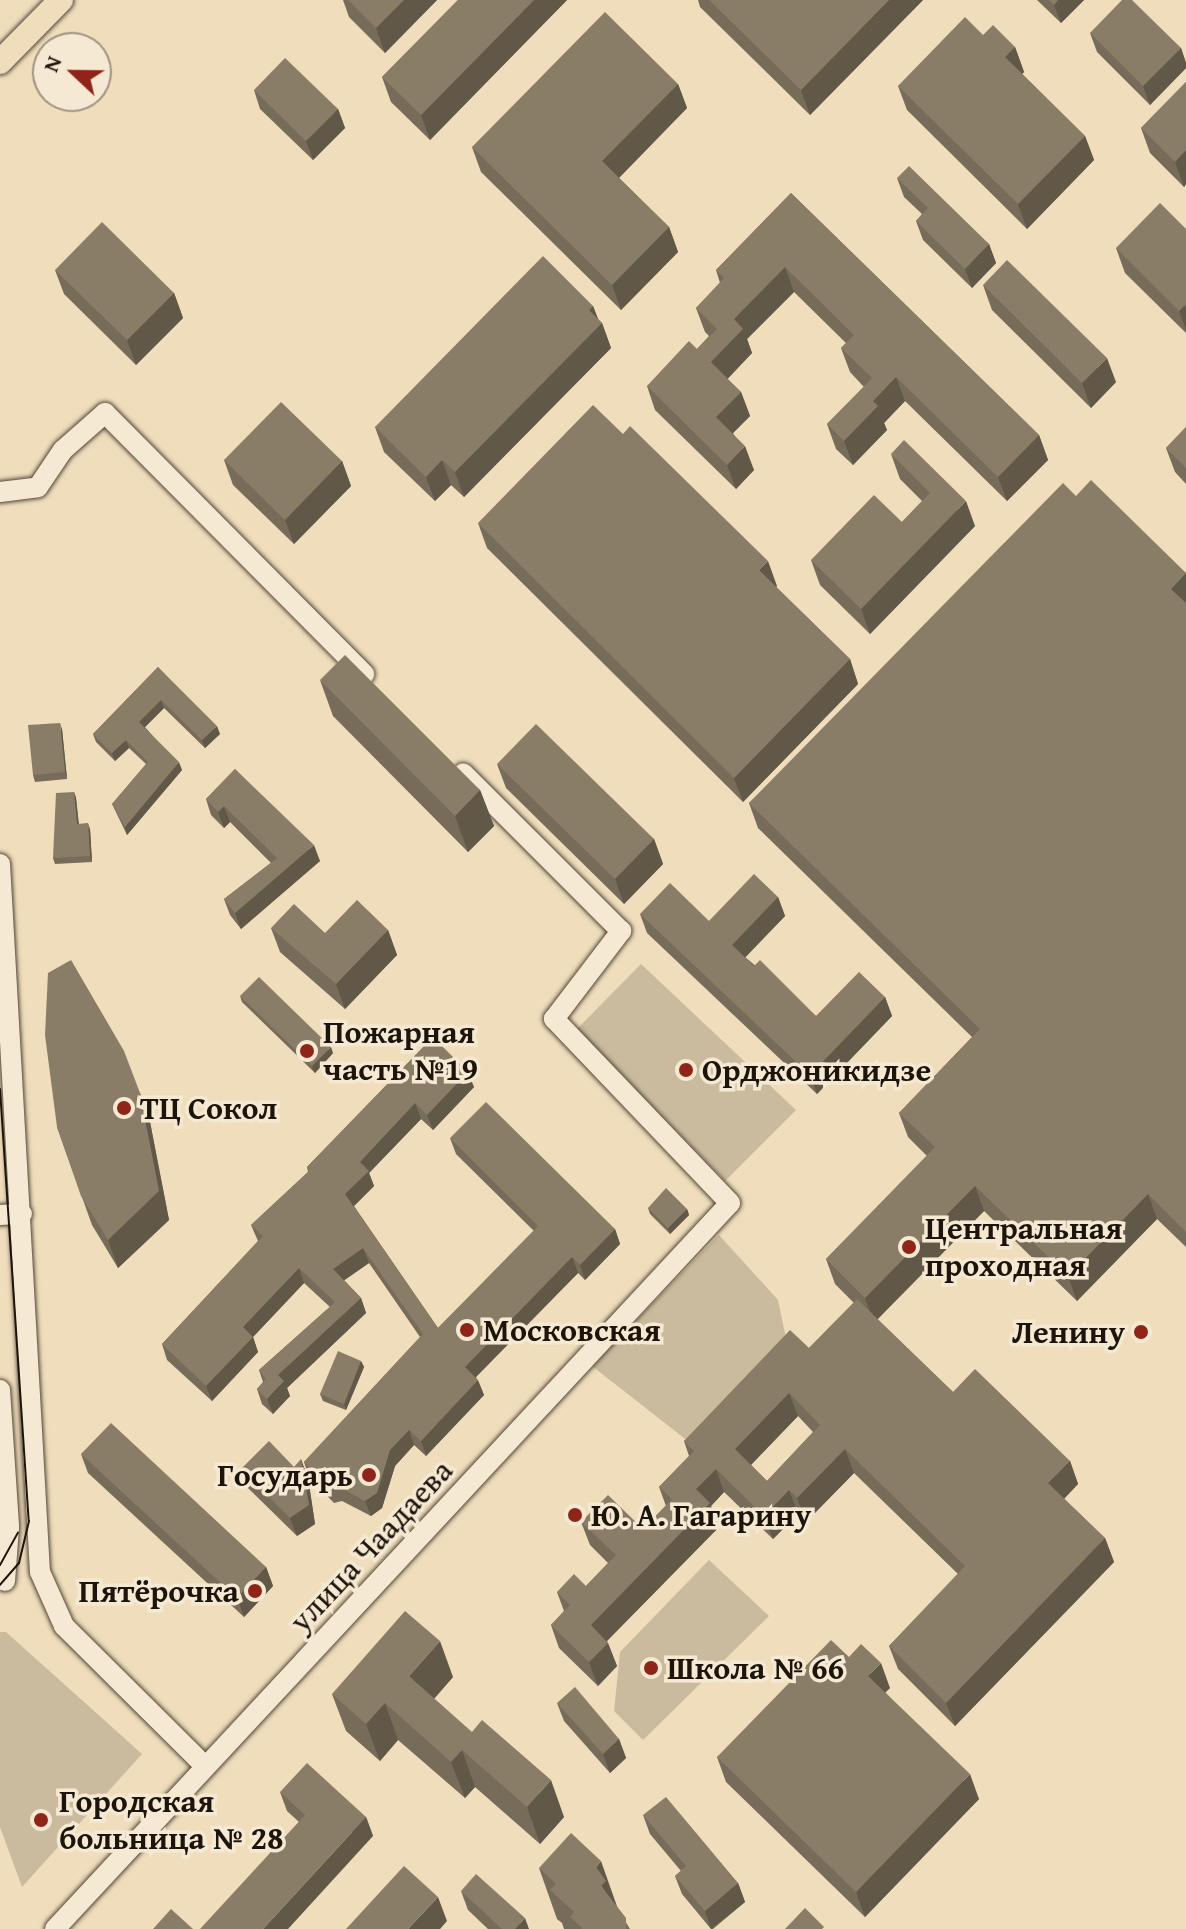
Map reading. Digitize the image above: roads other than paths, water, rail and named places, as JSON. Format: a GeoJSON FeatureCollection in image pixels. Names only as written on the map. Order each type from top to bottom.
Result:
{"type":"FeatureCollection","features":[{"type":"Feature","properties":{"kind":"main road"},"geometry":{"type":"LineString","coordinates":[[0,62],[61,0]]}},
{"type":"Feature","properties":{"kind":"street"},"geometry":{"type":"LineString","coordinates":[[0,492],[38,487],[63,450],[105,413],[384,694]]}},
{"type":"Feature","properties":{"kind":"street","name":"улица Чаадаева"},"geometry":{"type":"LineString","coordinates":[[55,1929],[730,1203],[554,1019],[621,931],[451,762]]}},
{"type":"Feature","properties":{"kind":"street"},"geometry":{"type":"LineString","coordinates":[[0,864],[40,1572],[64,1626],[205,1766]]}},
{"type":"Feature","properties":{"kind":"street"},"geometry":{"type":"LineString","coordinates":[[0,1215],[22,1214]]}},
{"type":"Feature","properties":{"kind":"street"},"geometry":{"type":"LineString","coordinates":[[0,1390],[9,1527],[2,1582],[40,1572]]}},
{"type":"Feature","properties":{"kind":"tram line"},"geometry":{"type":"LineString","coordinates":[[0,1089],[29,1521],[19,1563],[0,1585]]}},
{"type":"Feature","properties":{"kind":"tram line"},"geometry":{"type":"LineString","coordinates":[[0,1565],[18,1533]]}},
{"type":"Feature","properties":{"kind":"place","name":"Пожарная часть №19"},"geometry":{"type":"Point","coordinates":[307,1051]}},
{"type":"Feature","properties":{"kind":"place","name":"Орджоникидзе"},"geometry":{"type":"Point","coordinates":[686,1070]}},
{"type":"Feature","properties":{"kind":"place","name":"ТЦ Сокол"},"geometry":{"type":"Point","coordinates":[124,1108]}},
{"type":"Feature","properties":{"kind":"place","name":"Центральная проходная"},"geometry":{"type":"Point","coordinates":[909,1247]}},
{"type":"Feature","properties":{"kind":"place","name":"Московская"},"geometry":{"type":"Point","coordinates":[467,1330]}},
{"type":"Feature","properties":{"kind":"place","name":"Ленину"},"geometry":{"type":"Point","coordinates":[1141,1332]}},
{"type":"Feature","properties":{"kind":"place","name":"Государь"},"geometry":{"type":"Point","coordinates":[369,1475]}},
{"type":"Feature","properties":{"kind":"place","name":"Ю. А. Гагарину"},"geometry":{"type":"Point","coordinates":[575,1515]}},
{"type":"Feature","properties":{"kind":"place","name":"Пятёрочка"},"geometry":{"type":"Point","coordinates":[255,1591]}},
{"type":"Feature","properties":{"kind":"place","name":"Школа № 66"},"geometry":{"type":"Point","coordinates":[651,1668]}},
{"type":"Feature","properties":{"kind":"place","name":"Городская больница № 28"},"geometry":{"type":"Point","coordinates":[41,1820]}}]}
